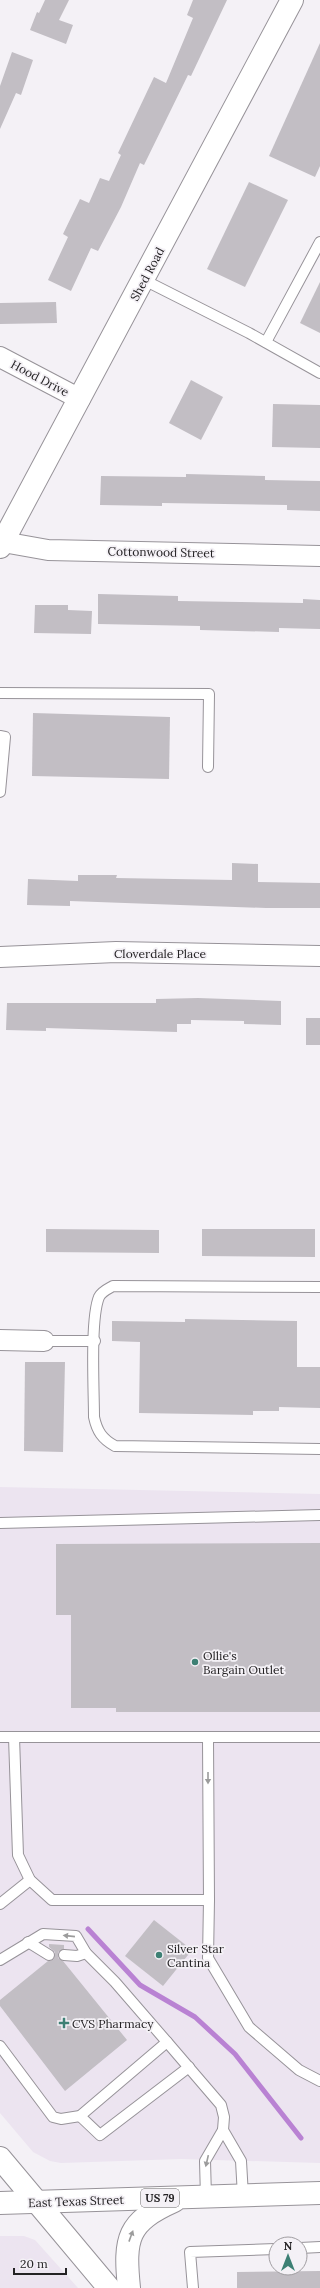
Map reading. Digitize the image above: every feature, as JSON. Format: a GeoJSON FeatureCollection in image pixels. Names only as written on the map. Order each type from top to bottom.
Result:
{"type":"FeatureCollection","features":[{"type":"Feature","properties":{"kind":"main road","name":"Shed Road"},"geometry":{"type":"LineString","coordinates":[[1,545],[144,280],[292,0]]}},
{"type":"Feature","properties":{"kind":"main road"},"geometry":{"type":"LineString","coordinates":[[0,2158],[109,2288]]}},
{"type":"Feature","properties":{"kind":"main road","name":"East Texas Street"},"geometry":{"type":"LineString","coordinates":[[0,2203],[320,2194]]}},
{"type":"Feature","properties":{"kind":"main road"},"geometry":{"type":"LineString","coordinates":[[129,2288],[127,2253],[129,2238],[135,2226],[148,2214],[182,2198]]}},
{"type":"Feature","properties":{"kind":"street","name":"Hood Drive"},"geometry":{"type":"LineString","coordinates":[[0,357],[80,399]]}},
{"type":"Feature","properties":{"kind":"street","name":"Cottonwood Street"},"geometry":{"type":"LineString","coordinates":[[1,545],[48,550],[320,556]]}},
{"type":"Feature","properties":{"kind":"street","name":"Cloverdale Place"},"geometry":{"type":"LineString","coordinates":[[0,957],[116,952],[320,956]]}},
{"type":"Feature","properties":{"kind":"street"},"geometry":{"type":"LineString","coordinates":[[0,1340],[44,1340]]}},
{"type":"Feature","properties":{"kind":"lane"},"geometry":{"type":"LineString","coordinates":[[266,342],[320,242]]}},
{"type":"Feature","properties":{"kind":"lane"},"geometry":{"type":"LineString","coordinates":[[144,280],[266,342],[320,373]]}},
{"type":"Feature","properties":{"kind":"lane"},"geometry":{"type":"LineString","coordinates":[[0,693],[208,694],[208,766]]}},
{"type":"Feature","properties":{"kind":"lane"},"geometry":{"type":"LineString","coordinates":[[0,736],[5,737],[0,792]]}},
{"type":"Feature","properties":{"kind":"lane"},"geometry":{"type":"LineString","coordinates":[[320,1287],[113,1286],[104,1291],[99,1297],[96,1314],[94,1417],[96,1428],[102,1437],[115,1446],[320,1449]]}},
{"type":"Feature","properties":{"kind":"lane"},"geometry":{"type":"LineString","coordinates":[[44,1340],[95,1341]]}},
{"type":"Feature","properties":{"kind":"lane"},"geometry":{"type":"LineString","coordinates":[[0,1523],[320,1515]]}},
{"type":"Feature","properties":{"kind":"lane"},"geometry":{"type":"LineString","coordinates":[[0,1737],[208,1739],[320,1737]]}},
{"type":"Feature","properties":{"kind":"lane"},"geometry":{"type":"LineString","coordinates":[[14,1737],[18,1855],[30,1880],[52,1900],[208,1900]]}},
{"type":"Feature","properties":{"kind":"lane"},"geometry":{"type":"LineString","coordinates":[[208,1739],[208,1958],[249,2027],[299,2070],[320,2081]]}},
{"type":"Feature","properties":{"kind":"lane"},"geometry":{"type":"LineString","coordinates":[[0,1904],[30,1880]]}},
{"type":"Feature","properties":{"kind":"lane"},"geometry":{"type":"LineString","coordinates":[[0,1960],[43,1934],[76,1936],[86,1953],[115,1982],[220,2105],[224,2117],[223,2130],[205,2161],[206,2197]]}},
{"type":"Feature","properties":{"kind":"lane"},"geometry":{"type":"LineString","coordinates":[[28,1942],[49,1954]]}},
{"type":"Feature","properties":{"kind":"lane"},"geometry":{"type":"LineString","coordinates":[[64,1955],[78,1956],[86,1953]]}},
{"type":"Feature","properties":{"kind":"lane"},"geometry":{"type":"LineString","coordinates":[[0,2046],[53,2117],[61,2119],[80,2116],[167,2042]]}},
{"type":"Feature","properties":{"kind":"lane"},"geometry":{"type":"LineString","coordinates":[[80,2116],[100,2135],[189,2067]]}},
{"type":"Feature","properties":{"kind":"lane"},"geometry":{"type":"LineString","coordinates":[[223,2130],[241,2161],[243,2196]]}},
{"type":"Feature","properties":{"kind":"lane"},"geometry":{"type":"LineString","coordinates":[[308,2248],[320,2247]]}},
{"type":"Feature","properties":{"kind":"lane"},"geometry":{"type":"LineString","coordinates":[[193,2288],[190,2252],[268,2249]]}},
{"type":"Feature","properties":{"kind":"shaded area"},"geometry":{"type":"Polygon","coordinates":[[[0,1487],[320,1494],[320,2163],[181,2159],[61,2163],[50,2161],[33,2152],[0,2113],[0,1487]]]}},
{"type":"Feature","properties":{"kind":"shaded area"},"geometry":{"type":"Polygon","coordinates":[[[0,2236],[24,2236],[35,2240],[78,2288],[0,2288],[0,2236]]]}},
{"type":"Feature","properties":{"kind":"building"},"geometry":{"type":"Polygon","coordinates":[[[45,0],[69,0],[59,20],[73,25],[66,44],[30,30],[37,12],[39,13],[45,0]]]}},
{"type":"Feature","properties":{"kind":"building"},"geometry":{"type":"Polygon","coordinates":[[[193,0],[227,0],[191,76],[188,75],[144,165],[140,163],[121,207],[98,251],[91,248],[71,291],[48,280],[68,237],[63,234],[80,199],[89,203],[100,178],[109,181],[121,155],[118,153],[154,77],[166,83],[193,18],[187,15],[193,0]]]}},
{"type":"Feature","properties":{"kind":"building"},"geometry":{"type":"Polygon","coordinates":[[[320,43],[320,166],[315,177],[269,156],[320,43]]]}},
{"type":"Feature","properties":{"kind":"building"},"geometry":{"type":"Polygon","coordinates":[[[12,52],[33,60],[21,95],[16,93],[0,129],[0,86],[12,52]]]}},
{"type":"Feature","properties":{"kind":"building"},"geometry":{"type":"Polygon","coordinates":[[[249,182],[288,200],[245,287],[207,269],[249,182]]]}},
{"type":"Feature","properties":{"kind":"building"},"geometry":{"type":"Polygon","coordinates":[[[320,282],[320,333],[300,323],[320,282]]]}},
{"type":"Feature","properties":{"kind":"building"},"geometry":{"type":"Polygon","coordinates":[[[56,302],[57,323],[0,324],[0,303],[56,302]]]}},
{"type":"Feature","properties":{"kind":"building"},"geometry":{"type":"Polygon","coordinates":[[[191,380],[223,397],[201,440],[169,423],[191,380]]]}},
{"type":"Feature","properties":{"kind":"building"},"geometry":{"type":"Polygon","coordinates":[[[273,404],[320,405],[320,448],[272,447],[273,404]]]}},
{"type":"Feature","properties":{"kind":"building"},"geometry":{"type":"Polygon","coordinates":[[[186,474],[265,476],[265,480],[320,481],[320,511],[287,510],[287,505],[162,503],[162,506],[100,505],[101,476],[186,477],[186,474]]]}},
{"type":"Feature","properties":{"kind":"building"},"geometry":{"type":"Polygon","coordinates":[[[98,594],[178,596],[178,601],[303,603],[303,599],[320,600],[320,629],[279,628],[279,632],[200,630],[200,626],[98,624],[98,594]]]}},
{"type":"Feature","properties":{"kind":"building"},"geometry":{"type":"Polygon","coordinates":[[[35,605],[68,605],[68,610],[92,611],[91,634],[34,633],[35,605]]]}},
{"type":"Feature","properties":{"kind":"building"},"geometry":{"type":"Polygon","coordinates":[[[33,713],[170,717],[169,779],[32,776],[33,713]]]}},
{"type":"Feature","properties":{"kind":"building"},"geometry":{"type":"Polygon","coordinates":[[[232,863],[258,864],[258,882],[320,883],[320,908],[266,908],[70,901],[70,906],[27,905],[28,879],[78,881],[78,875],[117,875],[116,878],[232,880],[232,863]]]}},
{"type":"Feature","properties":{"kind":"building"},"geometry":{"type":"Polygon","coordinates":[[[198,998],[281,1001],[281,1025],[244,1024],[244,1021],[191,1020],[191,1024],[177,1024],[177,1032],[46,1028],[46,1031],[6,1030],[7,1003],[156,1003],[156,999],[198,998]]]}},
{"type":"Feature","properties":{"kind":"building"},"geometry":{"type":"Polygon","coordinates":[[[306,1018],[320,1018],[320,1045],[306,1045],[306,1018]]]}},
{"type":"Feature","properties":{"kind":"building"},"geometry":{"type":"Polygon","coordinates":[[[46,1229],[159,1230],[159,1253],[46,1252],[46,1229]]]}},
{"type":"Feature","properties":{"kind":"building"},"geometry":{"type":"Polygon","coordinates":[[[202,1229],[315,1229],[315,1257],[202,1256],[202,1229]]]}},
{"type":"Feature","properties":{"kind":"building"},"geometry":{"type":"Polygon","coordinates":[[[185,1319],[297,1321],[297,1367],[320,1367],[320,1408],[279,1407],[279,1411],[253,1411],[253,1415],[139,1413],[140,1342],[112,1341],[112,1321],[185,1322],[185,1319]]]}},
{"type":"Feature","properties":{"kind":"building"},"geometry":{"type":"Polygon","coordinates":[[[25,1362],[65,1362],[63,1452],[24,1451],[25,1362]]]}},
{"type":"Feature","properties":{"kind":"building","name":"Ollie's Bargain Outlet"},"geometry":{"type":"Polygon","coordinates":[[[320,1543],[320,1712],[116,1712],[116,1708],[71,1708],[71,1615],[56,1615],[56,1544],[320,1543]]]}},
{"type":"Feature","properties":{"kind":"building"},"geometry":{"type":"Polygon","coordinates":[[[154,1920],[192,1950],[163,1986],[125,1956],[154,1920]]]}},
{"type":"Feature","properties":{"kind":"building","name":"CVS Pharmacy"},"geometry":{"type":"Polygon","coordinates":[[[49,1944],[64,1945],[64,1949],[58,1952],[58,1958],[63,1961],[127,2040],[65,2091],[0,2006],[0,2000],[48,1961],[54,1959],[55,1952],[49,1947],[49,1944]]]}},
{"type":"Feature","properties":{"kind":"building"},"geometry":{"type":"Polygon","coordinates":[[[308,2271],[320,2271],[320,2288],[237,2288],[237,2272],[268,2272],[268,2276],[308,2276],[308,2271]]]}},
{"type":"Feature","properties":{"kind":"waterway"},"geometry":{"type":"LineString","coordinates":[[88,1929],[140,1985],[195,2017],[235,2054],[301,2138]]}},
{"type":"Feature","properties":{"kind":"place","name":"Ollie's Bargain Outlet"},"geometry":{"type":"Point","coordinates":[195,1662]}},
{"type":"Feature","properties":{"kind":"place","name":"Silver Star Cantina"},"geometry":{"type":"Point","coordinates":[159,1955]}},
{"type":"Feature","properties":{"kind":"place","name":"CVS Pharmacy"},"geometry":{"type":"Point","coordinates":[64,2023]}}]}
